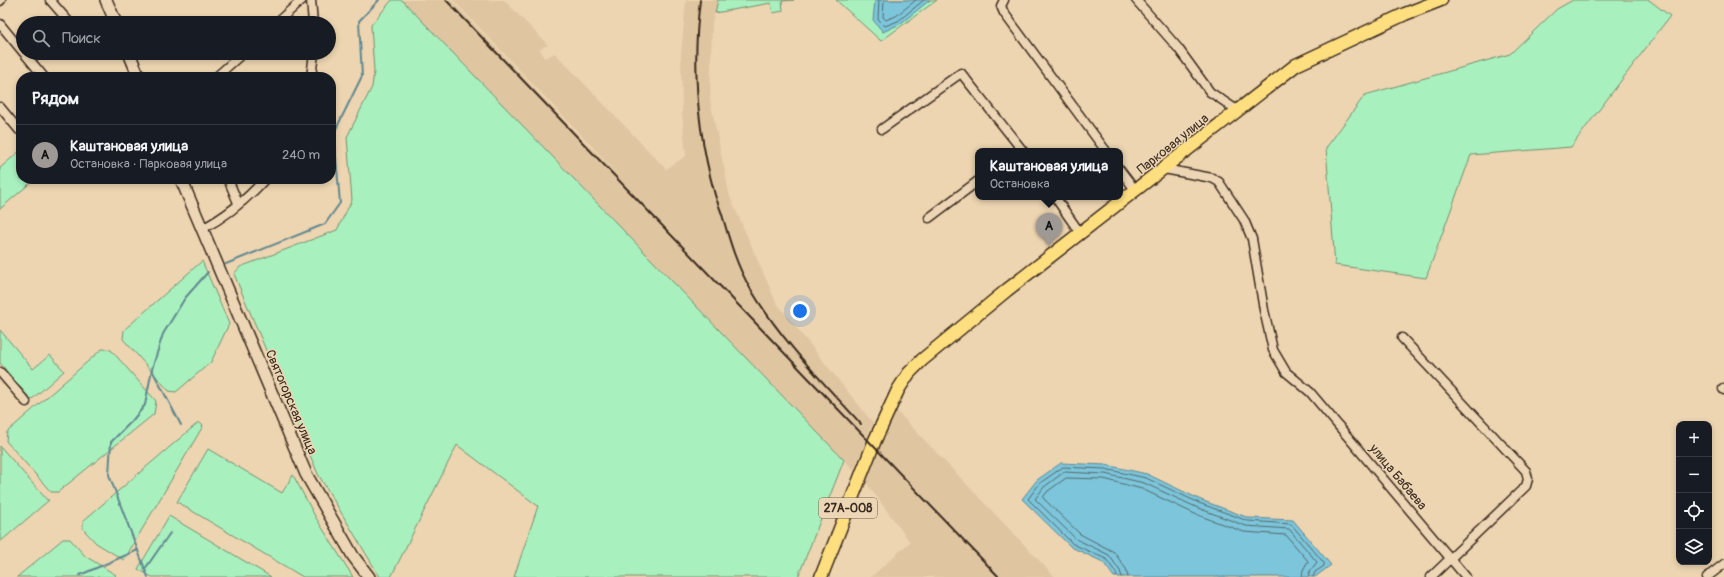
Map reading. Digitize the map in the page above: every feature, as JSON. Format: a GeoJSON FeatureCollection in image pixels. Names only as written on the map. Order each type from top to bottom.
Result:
{"type":"FeatureCollection","features":[{"type":"Feature","properties":{"kind":"main road","name":"Парковая улица"},"geometry":{"type":"LineString","coordinates":[[821,577],[875,440],[898,390],[909,373],[922,360],[994,300],[1164,170],[1237,110],[1296,66],[1405,14],[1441,0]]}},
{"type":"Feature","properties":{"kind":"street"},"geometry":{"type":"LineString","coordinates":[[50,0],[64,16]]}},
{"type":"Feature","properties":{"kind":"street"},"geometry":{"type":"LineString","coordinates":[[106,0],[113,16]]}},
{"type":"Feature","properties":{"kind":"street"},"geometry":{"type":"LineString","coordinates":[[284,16],[302,0]]}},
{"type":"Feature","properties":{"kind":"street"},"geometry":{"type":"LineString","coordinates":[[311,0],[312,16]]}},
{"type":"Feature","properties":{"kind":"street"},"geometry":{"type":"LineString","coordinates":[[1004,0],[1001,6],[1004,12],[1104,148]]}},
{"type":"Feature","properties":{"kind":"street"},"geometry":{"type":"LineString","coordinates":[[1136,0],[1178,48],[1210,92],[1237,110]]}},
{"type":"Feature","properties":{"kind":"street"},"geometry":{"type":"LineString","coordinates":[[0,24],[16,43]]}},
{"type":"Feature","properties":{"kind":"street"},"geometry":{"type":"LineString","coordinates":[[30,60],[40,72]]}},
{"type":"Feature","properties":{"kind":"street"},"geometry":{"type":"LineString","coordinates":[[132,60],[137,72]]}},
{"type":"Feature","properties":{"kind":"street"},"geometry":{"type":"LineString","coordinates":[[222,72],[235,60]]}},
{"type":"Feature","properties":{"kind":"street"},"geometry":{"type":"LineString","coordinates":[[312,72],[313,60]]}},
{"type":"Feature","properties":{"kind":"street"},"geometry":{"type":"LineString","coordinates":[[882,129],[961,73],[1018,148]]}},
{"type":"Feature","properties":{"kind":"street"},"geometry":{"type":"LineString","coordinates":[[0,107],[16,126]]}},
{"type":"Feature","properties":{"kind":"street","name":"улица Бабаева"},"geometry":{"type":"LineString","coordinates":[[1164,170],[1212,178],[1219,182],[1244,220],[1252,239],[1264,310],[1273,350],[1286,372],[1310,392],[1466,577]]}},
{"type":"Feature","properties":{"kind":"street"},"geometry":{"type":"LineString","coordinates":[[1123,174],[1136,191]]}},
{"type":"Feature","properties":{"kind":"street"},"geometry":{"type":"LineString","coordinates":[[929,218],[975,183]]}},
{"type":"Feature","properties":{"kind":"street","name":"Святогорская улица"},"geometry":{"type":"LineString","coordinates":[[184,184],[306,474],[353,556],[369,577]]}},
{"type":"Feature","properties":{"kind":"street"},"geometry":{"type":"LineString","coordinates":[[230,184],[238,203]]}},
{"type":"Feature","properties":{"kind":"street"},"geometry":{"type":"LineString","coordinates":[[202,229],[222,218],[238,203],[248,197],[260,184]]}},
{"type":"Feature","properties":{"kind":"street"},"geometry":{"type":"LineString","coordinates":[[1057,200],[1080,234]]}},
{"type":"Feature","properties":{"kind":"street"},"geometry":{"type":"LineString","coordinates":[[1402,338],[1526,472],[1528,479],[1526,486],[1431,577]]}},
{"type":"Feature","properties":{"kind":"street"},"geometry":{"type":"LineString","coordinates":[[0,372],[26,402]]}},
{"type":"Feature","properties":{"kind":"street"},"geometry":{"type":"LineString","coordinates":[[1706,577],[1724,564]]}},
{"type":"Feature","properties":{"kind":"shaded area"},"geometry":{"type":"Polygon","coordinates":[[[402,0],[451,0],[581,138],[620,176],[453,0],[504,0],[548,45],[540,49],[544,58],[555,53],[666,169],[686,156],[682,112],[681,54],[686,0],[718,0],[712,23],[710,100],[730,197],[776,302],[873,423],[854,470],[402,0]]]}},
{"type":"Feature","properties":{"kind":"shaded area"},"geometry":{"type":"Polygon","coordinates":[[[894,408],[1055,577],[871,577],[910,542],[864,480],[894,408]]]}},
{"type":"Feature","properties":{"kind":"green space"},"geometry":{"type":"Polygon","coordinates":[[[392,0],[402,0],[844,460],[798,577],[514,577],[538,506],[457,445],[391,577],[380,577],[318,474],[234,274],[240,267],[337,230],[352,200],[347,137],[372,87],[374,72],[371,25],[392,0]]]}},
{"type":"Feature","properties":{"kind":"green space"},"geometry":{"type":"Polygon","coordinates":[[[718,0],[794,0],[782,1],[783,11],[773,13],[771,3],[715,13],[718,0]]]}},
{"type":"Feature","properties":{"kind":"green space"},"geometry":{"type":"Polygon","coordinates":[[[836,0],[937,0],[881,41],[836,0]]]}},
{"type":"Feature","properties":{"kind":"green space"},"geometry":{"type":"Polygon","coordinates":[[[1573,0],[1649,0],[1670,16],[1571,147],[1471,155],[1426,278],[1335,265],[1326,148],[1365,95],[1510,54],[1557,9],[1573,0]]]}},
{"type":"Feature","properties":{"kind":"green space"},"geometry":{"type":"Polygon","coordinates":[[[16,154],[16,184],[29,184],[0,209],[0,168],[16,154]]]}},
{"type":"Feature","properties":{"kind":"green space"},"geometry":{"type":"Polygon","coordinates":[[[202,261],[229,324],[211,362],[176,392],[169,391],[123,339],[124,330],[202,261]]]}},
{"type":"Feature","properties":{"kind":"green space"},"geometry":{"type":"Polygon","coordinates":[[[0,330],[33,369],[50,355],[64,371],[31,400],[0,363],[0,330]]]}},
{"type":"Feature","properties":{"kind":"green space"},"geometry":{"type":"Polygon","coordinates":[[[102,349],[111,350],[156,401],[154,414],[58,492],[51,492],[6,441],[7,432],[102,349]]]}},
{"type":"Feature","properties":{"kind":"green space"},"geometry":{"type":"Polygon","coordinates":[[[199,422],[203,426],[124,560],[96,543],[83,529],[83,521],[199,422]]]}},
{"type":"Feature","properties":{"kind":"green space"},"geometry":{"type":"Polygon","coordinates":[[[0,446],[47,500],[49,500],[0,542],[0,446]]]}},
{"type":"Feature","properties":{"kind":"green space"},"geometry":{"type":"Polygon","coordinates":[[[208,449],[282,493],[293,475],[316,518],[353,577],[303,577],[177,502],[208,449]]]}},
{"type":"Feature","properties":{"kind":"green space"},"geometry":{"type":"Polygon","coordinates":[[[169,516],[271,577],[152,577],[138,569],[169,516]]]}},
{"type":"Feature","properties":{"kind":"green space"},"geometry":{"type":"Polygon","coordinates":[[[63,539],[70,539],[85,556],[116,575],[114,577],[17,577],[63,539]]]}},
{"type":"Feature","properties":{"kind":"water"},"geometry":{"type":"Polygon","coordinates":[[[875,0],[930,0],[900,24],[883,32],[873,20],[875,0]]]}},
{"type":"Feature","properties":{"kind":"water"},"geometry":{"type":"Polygon","coordinates":[[[1061,463],[1106,465],[1147,474],[1201,500],[1249,518],[1293,520],[1331,565],[1315,577],[1114,577],[1103,562],[1071,547],[1022,499],[1037,480],[1061,463]]]}},
{"type":"Feature","properties":{"kind":"waterway"},"geometry":{"type":"LineString","coordinates":[[336,129],[362,76],[359,21],[379,0]]}},
{"type":"Feature","properties":{"kind":"waterway"},"geometry":{"type":"LineString","coordinates":[[226,264],[325,224],[340,203],[336,156]]}},
{"type":"Feature","properties":{"kind":"waterway"},"geometry":{"type":"LineString","coordinates":[[148,577],[109,475],[111,442],[132,421],[145,405],[152,369],[163,334],[185,298],[208,272]]}},
{"type":"Feature","properties":{"kind":"waterway"},"geometry":{"type":"LineString","coordinates":[[152,370],[181,425]]}},
{"type":"Feature","properties":{"kind":"waterway"},"geometry":{"type":"LineString","coordinates":[[145,569],[170,533]]}},
{"type":"Feature","properties":{"kind":"waterway"},"geometry":{"type":"LineString","coordinates":[[80,575],[138,550]]}},
{"type":"Feature","properties":{"kind":"railway"},"geometry":{"type":"LineString","coordinates":[[446,0],[999,577]]}},
{"type":"Feature","properties":{"kind":"railway"},"geometry":{"type":"LineString","coordinates":[[700,0],[696,49],[696,73],[700,122],[715,195],[734,254],[750,288],[774,325],[816,375],[861,424]]}},
{"type":"Feature","properties":{"kind":"place","name":"Каштановая улица"},"geometry":{"type":"Point","coordinates":[1049,246]}}]}
